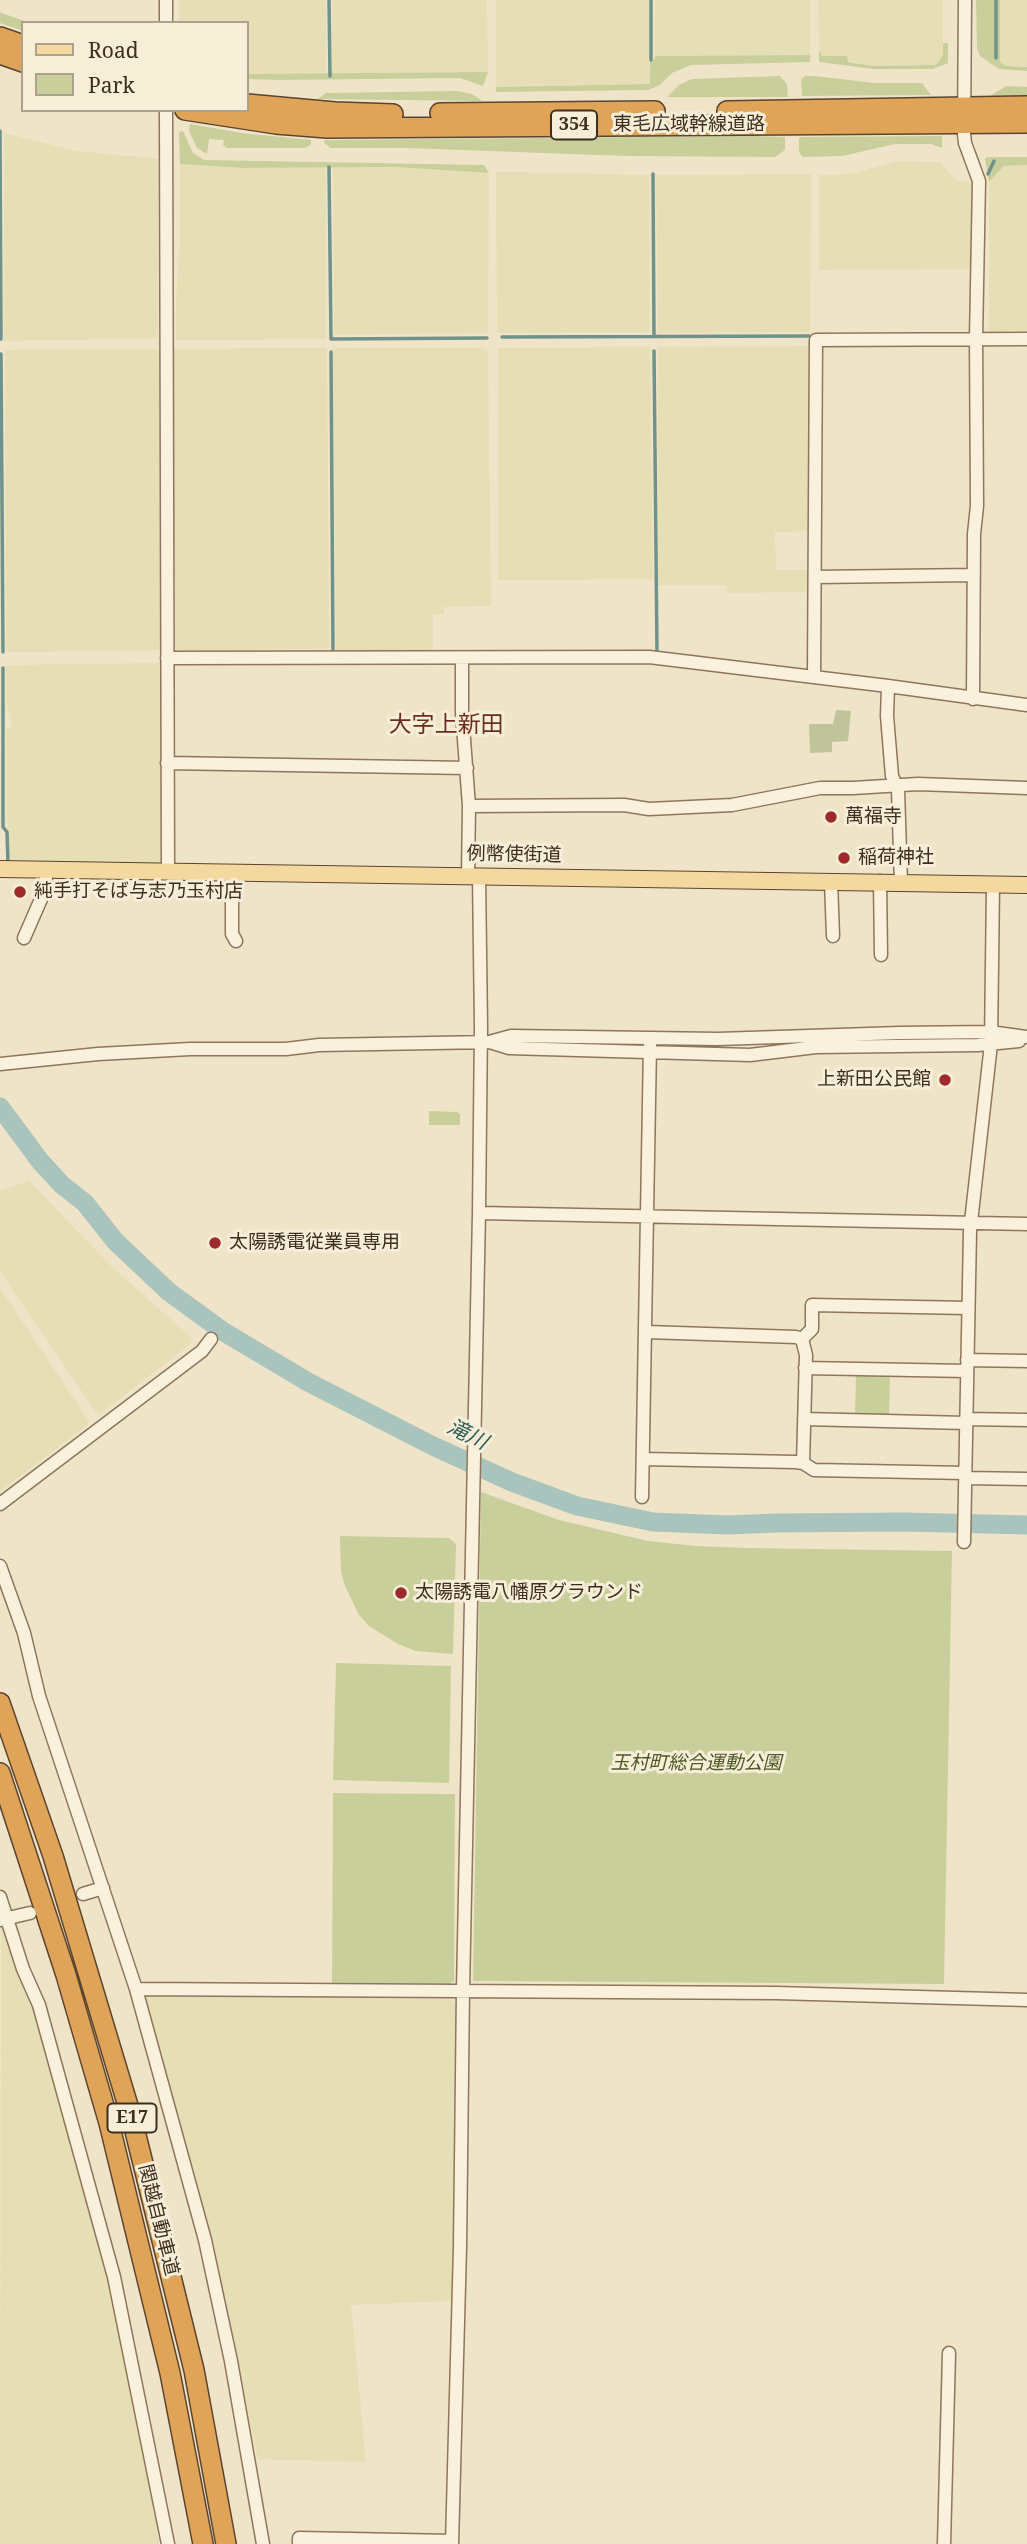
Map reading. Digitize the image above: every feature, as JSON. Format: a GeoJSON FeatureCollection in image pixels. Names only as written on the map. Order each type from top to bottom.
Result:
{"type":"FeatureCollection","features":[{"type":"Feature","properties":{"kind":"highway"},"geometry":{"type":"LineString","coordinates":[[0,37],[21,45]]}},
{"type":"Feature","properties":{"kind":"highway"},"geometry":{"type":"LineString","coordinates":[[0,54],[21,61]]}},
{"type":"Feature","properties":{"kind":"highway","name":"東毛広域幹線道路"},"geometry":{"type":"LineString","coordinates":[[248,104],[370,114],[964,115],[1027,122]]}},
{"type":"Feature","properties":{"kind":"highway","name":"東毛広域幹線道路"},"geometry":{"type":"LineString","coordinates":[[198,112],[276,124],[327,128],[964,115],[1027,106]]}},
{"type":"Feature","properties":{"kind":"highway","name":"関越自動車道"},"geometry":{"type":"LineString","coordinates":[[0,1703],[53,1856],[136,2132],[194,2370],[226,2544]]}},
{"type":"Feature","properties":{"kind":"highway","name":"関越自動車道"},"geometry":{"type":"LineString","coordinates":[[0,1773],[66,1975],[109,2123],[170,2373],[203,2544]]}},
{"type":"Feature","properties":{"kind":"main road","name":"例幣使街道"},"geometry":{"type":"LineString","coordinates":[[0,869],[880,881],[1027,886]]}},
{"type":"Feature","properties":{"kind":"street"},"geometry":{"type":"LineString","coordinates":[[166,0],[166,21]]}},
{"type":"Feature","properties":{"kind":"street"},"geometry":{"type":"LineString","coordinates":[[965,0],[965,144],[979,181],[973,699]]}},
{"type":"Feature","properties":{"kind":"street"},"geometry":{"type":"LineString","coordinates":[[166,112],[168,871]]}},
{"type":"Feature","properties":{"kind":"street"},"geometry":{"type":"LineString","coordinates":[[814,676],[816,340],[1027,339]]}},
{"type":"Feature","properties":{"kind":"street"},"geometry":{"type":"LineString","coordinates":[[815,577],[974,575]]}},
{"type":"Feature","properties":{"kind":"street"},"geometry":{"type":"LineString","coordinates":[[167,659],[634,656],[814,676],[1027,705]]}},
{"type":"Feature","properties":{"kind":"street"},"geometry":{"type":"LineString","coordinates":[[299,2544],[299,2538],[452,2542],[460,2247],[473,1474],[485,1042],[462,713],[462,658]]}},
{"type":"Feature","properties":{"kind":"street"},"geometry":{"type":"LineString","coordinates":[[888,686],[887,723],[892,776],[898,790],[901,883]]}},
{"type":"Feature","properties":{"kind":"street"},"geometry":{"type":"LineString","coordinates":[[167,763],[467,768]]}},
{"type":"Feature","properties":{"kind":"street"},"geometry":{"type":"LineString","coordinates":[[468,806],[624,805],[660,809],[732,805],[820,788],[896,785],[1027,788]]}},
{"type":"Feature","properties":{"kind":"street"},"geometry":{"type":"LineString","coordinates":[[24,938],[41,899],[48,869]]}},
{"type":"Feature","properties":{"kind":"street"},"geometry":{"type":"LineString","coordinates":[[232,872],[232,934],[236,941]]}},
{"type":"Feature","properties":{"kind":"street"},"geometry":{"type":"LineString","coordinates":[[831,881],[833,936]]}},
{"type":"Feature","properties":{"kind":"street"},"geometry":{"type":"LineString","coordinates":[[880,881],[881,955]]}},
{"type":"Feature","properties":{"kind":"street"},"geometry":{"type":"LineString","coordinates":[[964,1540],[970,1223],[990,1038],[993,885]]}},
{"type":"Feature","properties":{"kind":"street"},"geometry":{"type":"LineString","coordinates":[[0,1064],[103,1054],[211,1048],[286,1049],[319,1045],[485,1042],[511,1035],[718,1039],[899,1032],[990,1038]]}},
{"type":"Feature","properties":{"kind":"street"},"geometry":{"type":"LineString","coordinates":[[642,1497],[650,1038]]}},
{"type":"Feature","properties":{"kind":"street"},"geometry":{"type":"LineString","coordinates":[[485,1042],[509,1048],[750,1055],[816,1047],[1027,1038]]}},
{"type":"Feature","properties":{"kind":"street"},"geometry":{"type":"LineString","coordinates":[[479,1213],[1027,1224]]}},
{"type":"Feature","properties":{"kind":"street"},"geometry":{"type":"LineString","coordinates":[[802,1339],[812,1329],[812,1306],[968,1308]]}},
{"type":"Feature","properties":{"kind":"street"},"geometry":{"type":"LineString","coordinates":[[646,1332],[802,1339],[806,1368],[803,1463]]}},
{"type":"Feature","properties":{"kind":"street"},"geometry":{"type":"LineString","coordinates":[[0,1504],[202,1351],[211,1339]]}},
{"type":"Feature","properties":{"kind":"street"},"geometry":{"type":"LineString","coordinates":[[806,1368],[1027,1361]]}},
{"type":"Feature","properties":{"kind":"street"},"geometry":{"type":"LineString","coordinates":[[804,1419],[1027,1420]]}},
{"type":"Feature","properties":{"kind":"street"},"geometry":{"type":"LineString","coordinates":[[643,1459],[803,1463],[814,1470],[1027,1479]]}},
{"type":"Feature","properties":{"kind":"street"},"geometry":{"type":"LineString","coordinates":[[0,1566],[24,1633],[37,1688],[136,1989],[205,2240],[231,2361],[263,2544]]}},
{"type":"Feature","properties":{"kind":"street"},"geometry":{"type":"LineString","coordinates":[[83,1894],[103,1888]]}},
{"type":"Feature","properties":{"kind":"street"},"geometry":{"type":"LineString","coordinates":[[0,1898],[4,1919],[39,2005],[114,2277],[168,2544]]}},
{"type":"Feature","properties":{"kind":"street"},"geometry":{"type":"LineString","coordinates":[[4,1919],[30,1913]]}},
{"type":"Feature","properties":{"kind":"street"},"geometry":{"type":"LineString","coordinates":[[136,1989],[776,1993],[1027,2000]]}},
{"type":"Feature","properties":{"kind":"street"},"geometry":{"type":"LineString","coordinates":[[944,2544],[949,2353]]}},
{"type":"Feature","properties":{"kind":"shaded area"},"geometry":{"type":"Polygon","coordinates":[[[179,0],[326,0],[326,73],[248,74],[248,21],[179,21],[179,0]]]}},
{"type":"Feature","properties":{"kind":"shaded area"},"geometry":{"type":"Polygon","coordinates":[[[332,0],[487,0],[488,72],[332,73],[332,0]]]}},
{"type":"Feature","properties":{"kind":"shaded area"},"geometry":{"type":"Polygon","coordinates":[[[496,0],[649,0],[650,84],[496,87],[496,0]]]}},
{"type":"Feature","properties":{"kind":"shaded area"},"geometry":{"type":"Polygon","coordinates":[[[655,0],[810,0],[810,55],[655,56],[655,0]]]}},
{"type":"Feature","properties":{"kind":"shaded area"},"geometry":{"type":"Polygon","coordinates":[[[818,0],[943,0],[943,55],[936,65],[874,66],[847,61],[847,56],[822,56],[819,51],[818,0]]]}},
{"type":"Feature","properties":{"kind":"shaded area"},"geometry":{"type":"Polygon","coordinates":[[[1000,0],[1027,0],[1027,67],[1006,66],[1000,62],[1000,0]]]}},
{"type":"Feature","properties":{"kind":"shaded area"},"geometry":{"type":"Polygon","coordinates":[[[4,133],[77,151],[158,159],[158,338],[4,341],[4,133]]]}},
{"type":"Feature","properties":{"kind":"shaded area"},"geometry":{"type":"Polygon","coordinates":[[[897,161],[940,162],[957,181],[973,182],[974,269],[819,270],[819,175],[852,174],[897,161]]]}},
{"type":"Feature","properties":{"kind":"shaded area"},"geometry":{"type":"Polygon","coordinates":[[[180,164],[244,168],[326,168],[326,339],[176,340],[180,164]]]}},
{"type":"Feature","properties":{"kind":"shaded area"},"geometry":{"type":"Polygon","coordinates":[[[1027,165],[1027,331],[989,332],[989,182],[1004,166],[1027,165]]]}},
{"type":"Feature","properties":{"kind":"shaded area"},"geometry":{"type":"Polygon","coordinates":[[[395,167],[489,173],[488,333],[334,335],[333,168],[395,167]]]}},
{"type":"Feature","properties":{"kind":"shaded area"},"geometry":{"type":"Polygon","coordinates":[[[496,172],[649,175],[650,332],[497,333],[496,172]]]}},
{"type":"Feature","properties":{"kind":"shaded area"},"geometry":{"type":"Polygon","coordinates":[[[811,174],[810,332],[658,333],[656,175],[811,174]]]}},
{"type":"Feature","properties":{"kind":"shaded area"},"geometry":{"type":"Polygon","coordinates":[[[809,346],[811,531],[775,532],[776,570],[810,570],[810,592],[727,593],[726,585],[658,585],[658,347],[809,346]]]}},
{"type":"Feature","properties":{"kind":"shaded area"},"geometry":{"type":"Polygon","coordinates":[[[650,347],[653,579],[498,580],[498,348],[650,347]]]}},
{"type":"Feature","properties":{"kind":"shaded area"},"geometry":{"type":"Polygon","coordinates":[[[327,348],[329,649],[174,648],[171,349],[327,348]]]}},
{"type":"Feature","properties":{"kind":"shaded area"},"geometry":{"type":"Polygon","coordinates":[[[333,348],[483,348],[488,351],[491,606],[444,607],[444,614],[433,615],[433,650],[336,650],[333,348]]]}},
{"type":"Feature","properties":{"kind":"shaded area"},"geometry":{"type":"Polygon","coordinates":[[[155,349],[159,352],[160,650],[6,652],[5,350],[155,349]]]}},
{"type":"Feature","properties":{"kind":"shaded area"},"geometry":{"type":"Polygon","coordinates":[[[161,663],[161,863],[8,861],[6,729],[11,729],[11,716],[6,703],[6,665],[161,663]]]}},
{"type":"Feature","properties":{"kind":"shaded area"},"geometry":{"type":"Polygon","coordinates":[[[29,1181],[113,1268],[192,1338],[189,1345],[100,1414],[95,1411],[0,1271],[0,1191],[29,1181]]]}},
{"type":"Feature","properties":{"kind":"shaded area"},"geometry":{"type":"Polygon","coordinates":[[[0,1288],[88,1420],[88,1425],[0,1491],[0,1288]]]}},
{"type":"Feature","properties":{"kind":"shaded area"},"geometry":{"type":"Polygon","coordinates":[[[1,1925],[21,1980],[35,2008],[107,2281],[142,2444],[159,2544],[0,2544],[1,1925]]]}},
{"type":"Feature","properties":{"kind":"shaded area"},"geometry":{"type":"Polygon","coordinates":[[[148,1995],[449,1999],[457,2005],[452,2301],[351,2305],[366,2462],[258,2459],[207,2240],[141,2000],[148,1995]]]}},
{"type":"Feature","properties":{"kind":"green space"},"geometry":{"type":"Polygon","coordinates":[[[976,0],[1000,0],[1000,62],[1006,66],[1027,67],[1027,71],[999,69],[980,56],[977,48],[976,0]]]}},
{"type":"Feature","properties":{"kind":"green space"},"geometry":{"type":"Polygon","coordinates":[[[0,12],[25,21],[21,21],[21,30],[0,23],[0,12]]]}},
{"type":"Feature","properties":{"kind":"green space"},"geometry":{"type":"Polygon","coordinates":[[[943,43],[948,43],[948,63],[933,69],[874,69],[819,62],[819,51],[822,56],[847,56],[848,62],[874,66],[936,65],[943,55],[943,43]]]}},
{"type":"Feature","properties":{"kind":"green space"},"geometry":{"type":"Polygon","coordinates":[[[810,55],[810,62],[691,65],[672,73],[660,85],[648,90],[496,92],[496,87],[650,84],[650,60],[654,60],[655,56],[810,55]]]}},
{"type":"Feature","properties":{"kind":"green space"},"geometry":{"type":"Polygon","coordinates":[[[488,72],[483,86],[460,78],[278,80],[248,79],[248,74],[488,72]]]}},
{"type":"Feature","properties":{"kind":"green space"},"geometry":{"type":"Polygon","coordinates":[[[780,76],[787,84],[788,97],[667,97],[679,85],[692,79],[780,76]]]}},
{"type":"Feature","properties":{"kind":"green space"},"geometry":{"type":"Polygon","coordinates":[[[815,76],[874,83],[922,83],[931,95],[802,96],[801,79],[815,76]]]}},
{"type":"Feature","properties":{"kind":"green space"},"geometry":{"type":"Polygon","coordinates":[[[1006,86],[1027,87],[1027,100],[988,101],[988,97],[1006,86]]]}},
{"type":"Feature","properties":{"kind":"green space"},"geometry":{"type":"Polygon","coordinates":[[[458,91],[472,94],[482,101],[318,99],[326,93],[458,91]]]}},
{"type":"Feature","properties":{"kind":"green space"},"geometry":{"type":"Polygon","coordinates":[[[190,124],[242,133],[311,140],[311,144],[306,148],[227,148],[223,145],[224,140],[209,139],[207,154],[197,148],[189,131],[190,124]]]}},
{"type":"Feature","properties":{"kind":"green space"},"geometry":{"type":"Polygon","coordinates":[[[183,131],[193,153],[204,160],[484,165],[489,173],[395,167],[244,168],[180,164],[179,132],[183,131]]]}},
{"type":"Feature","properties":{"kind":"green space"},"geometry":{"type":"Polygon","coordinates":[[[942,136],[942,148],[931,144],[895,144],[842,156],[803,157],[799,152],[801,137],[942,136]]]}},
{"type":"Feature","properties":{"kind":"green space"},"geometry":{"type":"Polygon","coordinates":[[[785,137],[785,150],[775,157],[626,156],[331,148],[324,143],[325,140],[785,137]]]}},
{"type":"Feature","properties":{"kind":"green space"},"geometry":{"type":"Polygon","coordinates":[[[1027,157],[1027,165],[1004,166],[989,182],[985,159],[1027,157]]]}},
{"type":"Feature","properties":{"kind":"green space"},"geometry":{"type":"Polygon","coordinates":[[[836,710],[851,711],[848,741],[832,742],[832,752],[810,753],[809,724],[833,724],[836,710]]]}},
{"type":"Feature","properties":{"kind":"green space"},"geometry":{"type":"Polygon","coordinates":[[[429,1111],[457,1112],[460,1114],[460,1125],[429,1125],[429,1111]]]}},
{"type":"Feature","properties":{"kind":"green space"},"geometry":{"type":"Polygon","coordinates":[[[856,1372],[890,1373],[889,1417],[855,1416],[856,1372]]]}},
{"type":"Feature","properties":{"kind":"green space","name":"玉村町総合運動公園"},"geometry":{"type":"Polygon","coordinates":[[[481,1492],[559,1520],[648,1541],[746,1548],[952,1551],[944,1984],[473,1981],[481,1492]]]}},
{"type":"Feature","properties":{"kind":"green space","name":"太陽誘電八幡原グラウンド"},"geometry":{"type":"Polygon","coordinates":[[[340,1536],[449,1538],[456,1544],[453,1654],[416,1651],[398,1644],[369,1626],[359,1615],[345,1586],[341,1572],[340,1536]]]}},
{"type":"Feature","properties":{"kind":"green space"},"geometry":{"type":"Polygon","coordinates":[[[336,1663],[451,1666],[449,1783],[333,1780],[336,1663]]]}},
{"type":"Feature","properties":{"kind":"green space"},"geometry":{"type":"Polygon","coordinates":[[[333,1793],[455,1794],[454,1981],[449,1984],[332,1983],[333,1793]]]}},
{"type":"Feature","properties":{"kind":"waterway"},"geometry":{"type":"LineString","coordinates":[[329,0],[330,76]]}},
{"type":"Feature","properties":{"kind":"waterway"},"geometry":{"type":"LineString","coordinates":[[651,0],[651,60]]}},
{"type":"Feature","properties":{"kind":"waterway"},"geometry":{"type":"LineString","coordinates":[[996,0],[996,58]]}},
{"type":"Feature","properties":{"kind":"waterway"},"geometry":{"type":"LineString","coordinates":[[0,131],[1,339]]}},
{"type":"Feature","properties":{"kind":"waterway"},"geometry":{"type":"LineString","coordinates":[[988,174],[994,161]]}},
{"type":"Feature","properties":{"kind":"waterway"},"geometry":{"type":"LineString","coordinates":[[329,167],[331,339],[487,338]]}},
{"type":"Feature","properties":{"kind":"waterway"},"geometry":{"type":"LineString","coordinates":[[653,174],[654,337]]}},
{"type":"Feature","properties":{"kind":"waterway"},"geometry":{"type":"LineString","coordinates":[[502,337],[809,336]]}},
{"type":"Feature","properties":{"kind":"waterway"},"geometry":{"type":"LineString","coordinates":[[654,351],[657,652]]}},
{"type":"Feature","properties":{"kind":"waterway"},"geometry":{"type":"LineString","coordinates":[[331,352],[333,653]]}},
{"type":"Feature","properties":{"kind":"waterway"},"geometry":{"type":"LineString","coordinates":[[1,354],[3,652]]}},
{"type":"Feature","properties":{"kind":"waterway"},"geometry":{"type":"LineString","coordinates":[[3,668],[3,827],[7,832],[8,863]]}},
{"type":"Feature","properties":{"kind":"waterway","name":"滝川"},"geometry":{"type":"LineString","coordinates":[[0,1107],[40,1161],[62,1185],[85,1203],[115,1241],[169,1292],[224,1332],[308,1382],[433,1446],[512,1482],[577,1506],[653,1522],[728,1525],[904,1522],[1027,1525]]}},
{"type":"Feature","properties":{"kind":"place","name":"萬福寺"},"geometry":{"type":"Point","coordinates":[831,817]}},
{"type":"Feature","properties":{"kind":"place","name":"稲荷神社"},"geometry":{"type":"Point","coordinates":[844,858]}},
{"type":"Feature","properties":{"kind":"place","name":"純手打そば与志乃玉村店"},"geometry":{"type":"Point","coordinates":[20,892]}},
{"type":"Feature","properties":{"kind":"place","name":"上新田公民館"},"geometry":{"type":"Point","coordinates":[945,1080]}},
{"type":"Feature","properties":{"kind":"place","name":"太陽誘電従業員専用"},"geometry":{"type":"Point","coordinates":[215,1243]}},
{"type":"Feature","properties":{"kind":"place","name":"太陽誘電八幡原グラウンド"},"geometry":{"type":"Point","coordinates":[401,1593]}},
{"type":"Feature","properties":{"kind":"district","name":"大字上新田"},"geometry":{"type":"Point","coordinates":[446,725]}}]}
